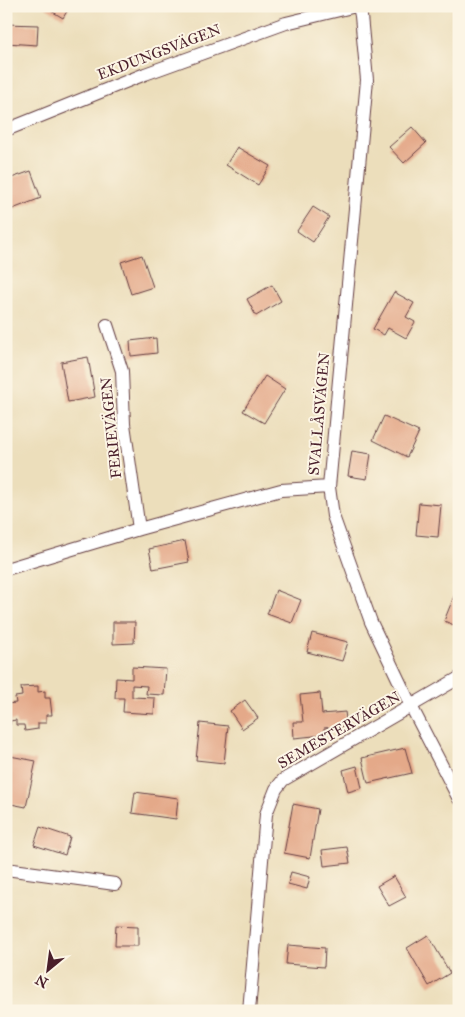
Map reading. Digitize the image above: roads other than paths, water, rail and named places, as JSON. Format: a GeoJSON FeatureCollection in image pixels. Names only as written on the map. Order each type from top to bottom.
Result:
{"type":"FeatureCollection","features":[{"type":"Feature","properties":{"kind":"street","name":"EKDUNGSVÄGEN"},"geometry":{"type":"LineString","coordinates":[[6,130],[145,74],[286,23],[358,6]]}},
{"type":"Feature","properties":{"kind":"street","name":"SVALLÅSVÄGEN"},"geometry":{"type":"LineString","coordinates":[[358,6],[361,16],[367,80],[329,487],[333,516],[371,622],[411,706],[459,799]]}},
{"type":"Feature","properties":{"kind":"street","name":"FERIEVÄGEN"},"geometry":{"type":"LineString","coordinates":[[107,325],[122,370],[124,424],[139,529]]}},
{"type":"Feature","properties":{"kind":"street"},"geometry":{"type":"LineString","coordinates":[[6,569],[139,529],[280,490],[329,487]]}},
{"type":"Feature","properties":{"kind":"street","name":"SEMESTERVÄGEN"},"geometry":{"type":"LineString","coordinates":[[249,1011],[266,814],[276,790],[283,780],[459,678]]}},
{"type":"Feature","properties":{"kind":"street"},"geometry":{"type":"LineString","coordinates":[[6,869],[115,884]]}}]}
